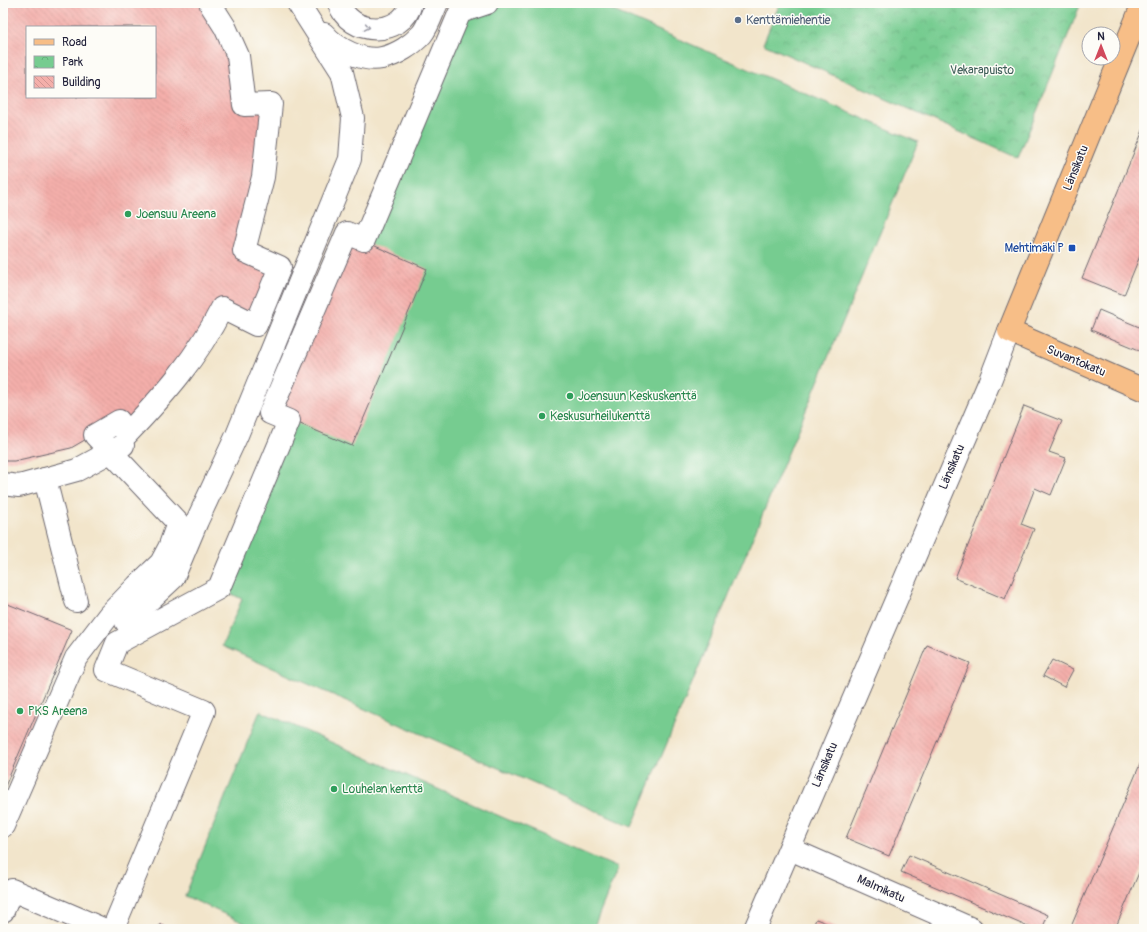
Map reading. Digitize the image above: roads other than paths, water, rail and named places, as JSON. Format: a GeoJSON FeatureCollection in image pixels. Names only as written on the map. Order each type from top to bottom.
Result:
{"type":"FeatureCollection","features":[{"type":"Feature","properties":{"kind":"main road","name":"Länsikatu"},"geometry":{"type":"LineString","coordinates":[[1009,331],[1143,3]]}},
{"type":"Feature","properties":{"kind":"main road","name":"Suvantokatu"},"geometry":{"type":"LineString","coordinates":[[1009,331],[1144,390]]}},
{"type":"Feature","properties":{"kind":"street"},"geometry":{"type":"LineString","coordinates":[[3,826],[76,658],[109,615],[161,563],[169,548],[178,523],[95,436],[119,421],[127,434],[156,403],[189,363],[210,332],[222,308],[256,325],[280,267],[244,251],[263,177],[271,104],[244,105],[238,56],[225,27],[211,5],[214,3]]}},
{"type":"Feature","properties":{"kind":"street"},"geometry":{"type":"LineString","coordinates":[[126,622],[173,578],[197,521],[237,435],[350,160],[353,118],[342,72],[298,3]]}},
{"type":"Feature","properties":{"kind":"street"},"geometry":{"type":"LineString","coordinates":[[313,3],[317,21],[324,34],[339,48],[359,56],[382,58],[406,47],[423,33],[437,3]]}},
{"type":"Feature","properties":{"kind":"street"},"geometry":{"type":"LineString","coordinates":[[339,3],[350,20],[361,27],[379,29],[392,26],[403,17],[411,3]]}},
{"type":"Feature","properties":{"kind":"street"},"geometry":{"type":"LineString","coordinates":[[113,929],[204,712],[106,670],[117,643],[219,588],[289,421],[270,413],[347,233],[364,240],[460,12],[486,3]]}},
{"type":"Feature","properties":{"kind":"street","name":"Länsikatu"},"geometry":{"type":"LineString","coordinates":[[755,929],[983,397],[1009,331]]}},
{"type":"Feature","properties":{"kind":"street"},"geometry":{"type":"LineString","coordinates":[[3,484],[19,486],[77,470],[123,445],[164,491],[197,521]]}},
{"type":"Feature","properties":{"kind":"street"},"geometry":{"type":"LineString","coordinates":[[45,479],[76,601]]}},
{"type":"Feature","properties":{"kind":"street","name":"Malmikatu"},"geometry":{"type":"LineString","coordinates":[[790,849],[972,929]]}},
{"type":"Feature","properties":{"kind":"street"},"geometry":{"type":"LineString","coordinates":[[3,911],[12,890],[103,929]]}},
{"type":"Feature","properties":{"kind":"place","name":"Kenttämiehentie"},"geometry":{"type":"Point","coordinates":[738,20]}},
{"type":"Feature","properties":{"kind":"place","name":"Joensuu Areena"},"geometry":{"type":"Point","coordinates":[128,214]}},
{"type":"Feature","properties":{"kind":"place","name":"Mehtimäki P"},"geometry":{"type":"Point","coordinates":[1072,248]}},
{"type":"Feature","properties":{"kind":"place","name":"Joensuun Keskuskenttä"},"geometry":{"type":"Point","coordinates":[570,396]}},
{"type":"Feature","properties":{"kind":"place","name":"Keskusurheilukenttä"},"geometry":{"type":"Point","coordinates":[542,416]}},
{"type":"Feature","properties":{"kind":"place","name":"PKS Areena"},"geometry":{"type":"Point","coordinates":[20,711]}},
{"type":"Feature","properties":{"kind":"place","name":"Louhelan kenttä"},"geometry":{"type":"Point","coordinates":[334,789]}},
{"type":"Feature","properties":{"kind":"park label","name":"Vekarapuisto"},"geometry":{"type":"Point","coordinates":[982,70]}}]}
